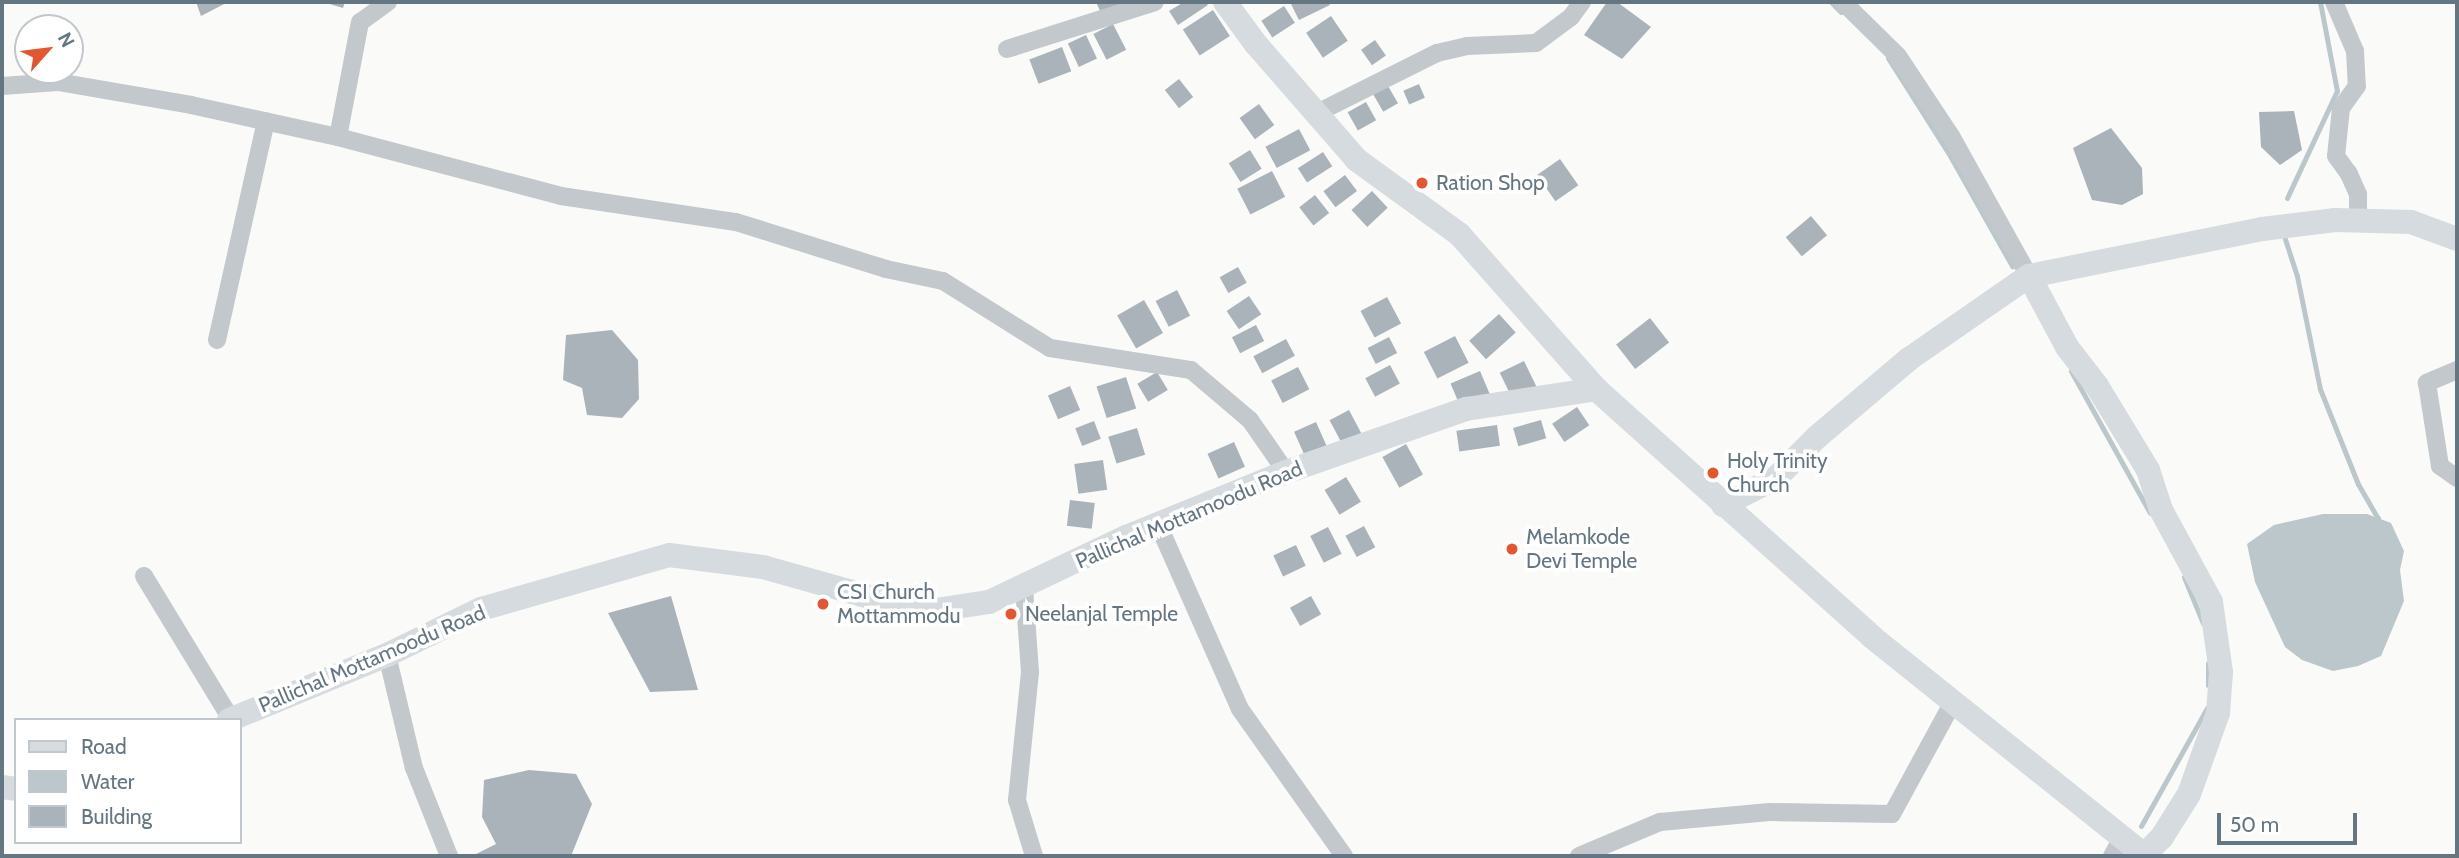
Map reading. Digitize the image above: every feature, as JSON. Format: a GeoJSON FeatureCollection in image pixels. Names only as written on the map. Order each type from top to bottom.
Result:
{"type":"FeatureCollection","features":[{"type":"Feature","properties":{"kind":"street"},"geometry":{"type":"LineString","coordinates":[[338,137],[360,22],[388,2]]}},
{"type":"Feature","properties":{"kind":"street"},"geometry":{"type":"LineString","coordinates":[[1007,49],[1154,2]]}},
{"type":"Feature","properties":{"kind":"street"},"geometry":{"type":"LineString","coordinates":[[1225,2],[1255,43],[1357,160],[1460,234],[1596,389],[1872,637],[1953,702],[2117,847],[2144,856],[2162,837],[2189,794],[2218,713],[2221,672],[2211,602],[2160,508],[2148,470],[2097,386],[2067,347],[1951,136],[1898,56],[1843,2]]}},
{"type":"Feature","properties":{"kind":"street"},"geometry":{"type":"LineString","coordinates":[[1315,114],[1437,53],[1467,46],[1536,43],[1571,17],[1582,2]]}},
{"type":"Feature","properties":{"kind":"street"},"geometry":{"type":"LineString","coordinates":[[2334,2],[2354,51],[2357,86],[2341,108],[2336,156],[2350,174],[2358,194],[2358,221]]}},
{"type":"Feature","properties":{"kind":"street"},"geometry":{"type":"LineString","coordinates":[[2,86],[58,82],[266,121],[338,137],[561,196],[736,222],[886,269],[943,281],[1050,348],[1191,370],[1250,420],[1286,472]]}},
{"type":"Feature","properties":{"kind":"street"},"geometry":{"type":"LineString","coordinates":[[217,340],[266,121]]}},
{"type":"Feature","properties":{"kind":"street"},"geometry":{"type":"LineString","coordinates":[[1723,505],[1776,478],[1817,437],[1909,359],[2029,276],[2262,229],[2335,220],[2411,222],[2457,239]]}},
{"type":"Feature","properties":{"kind":"street"},"geometry":{"type":"LineString","coordinates":[[2457,370],[2427,383],[2440,466],[2457,478]]}},
{"type":"Feature","properties":{"kind":"street","name":"Pallichal Mottamoodu Road"},"geometry":{"type":"LineString","coordinates":[[232,718],[387,655],[481,609],[669,555],[762,567],[923,612],[989,602],[1158,524],[1286,472],[1466,409],[1596,389]]}},
{"type":"Feature","properties":{"kind":"street"},"geometry":{"type":"LineString","coordinates":[[1158,524],[1240,709],[1344,856]]}},
{"type":"Feature","properties":{"kind":"street"},"geometry":{"type":"LineString","coordinates":[[144,576],[229,718]]}},
{"type":"Feature","properties":{"kind":"street"},"geometry":{"type":"LineString","coordinates":[[1024,588],[1030,672],[1017,800],[1034,856]]}},
{"type":"Feature","properties":{"kind":"street"},"geometry":{"type":"LineString","coordinates":[[387,655],[414,768],[449,856]]}},
{"type":"Feature","properties":{"kind":"street"},"geometry":{"type":"LineString","coordinates":[[1579,856],[1660,822],[1770,812],[1892,814],[1953,702]]}},
{"type":"Feature","properties":{"kind":"water"},"geometry":{"type":"Polygon","coordinates":[[[2323,514],[2367,514],[2391,523],[2404,551],[2400,570],[2404,601],[2381,656],[2358,666],[2333,671],[2302,660],[2285,647],[2255,582],[2247,544],[2274,525],[2323,514]]]}},
{"type":"Feature","properties":{"kind":"building"},"geometry":{"type":"Polygon","coordinates":[[[196,2],[228,2],[201,16],[196,2]]]}},
{"type":"Feature","properties":{"kind":"building"},"geometry":{"type":"Polygon","coordinates":[[[323,2],[345,2],[343,8],[323,2]]]}},
{"type":"Feature","properties":{"kind":"building"},"geometry":{"type":"Polygon","coordinates":[[[1096,2],[1128,2],[1101,13],[1096,2]]]}},
{"type":"Feature","properties":{"kind":"building"},"geometry":{"type":"Polygon","coordinates":[[[1184,2],[1205,2],[1208,5],[1178,25],[1169,11],[1184,2]]]}},
{"type":"Feature","properties":{"kind":"building"},"geometry":{"type":"Polygon","coordinates":[[[1290,2],[1328,2],[1330,5],[1299,20],[1290,2]]]}},
{"type":"Feature","properties":{"kind":"building"},"geometry":{"type":"Polygon","coordinates":[[[1607,2],[1617,2],[1651,27],[1622,59],[1584,35],[1607,2]]]}},
{"type":"Feature","properties":{"kind":"building"},"geometry":{"type":"Polygon","coordinates":[[[1284,6],[1295,23],[1272,37],[1261,21],[1284,6]]]}},
{"type":"Feature","properties":{"kind":"building"},"geometry":{"type":"Polygon","coordinates":[[[1213,10],[1230,36],[1200,56],[1183,30],[1213,10]]]}},
{"type":"Feature","properties":{"kind":"building"},"geometry":{"type":"Polygon","coordinates":[[[1331,16],[1348,41],[1323,58],[1306,33],[1331,16]]]}},
{"type":"Feature","properties":{"kind":"building"},"geometry":{"type":"Polygon","coordinates":[[[1113,24],[1126,50],[1107,60],[1093,34],[1113,24]]]}},
{"type":"Feature","properties":{"kind":"building"},"geometry":{"type":"Polygon","coordinates":[[[1086,35],[1097,59],[1079,67],[1068,43],[1086,35]]]}},
{"type":"Feature","properties":{"kind":"building"},"geometry":{"type":"Polygon","coordinates":[[[1375,40],[1386,56],[1372,65],[1361,50],[1375,40]]]}},
{"type":"Feature","properties":{"kind":"building"},"geometry":{"type":"Polygon","coordinates":[[[1062,47],[1071,71],[1039,84],[1029,60],[1062,47]]]}},
{"type":"Feature","properties":{"kind":"building"},"geometry":{"type":"Polygon","coordinates":[[[1179,79],[1193,97],[1179,108],[1165,90],[1179,79]]]}},
{"type":"Feature","properties":{"kind":"building"},"geometry":{"type":"Polygon","coordinates":[[[1419,84],[1425,98],[1409,104],[1403,91],[1419,84]]]}},
{"type":"Feature","properties":{"kind":"building"},"geometry":{"type":"Polygon","coordinates":[[[1388,86],[1398,103],[1383,112],[1373,94],[1388,86]]]}},
{"type":"Feature","properties":{"kind":"building"},"geometry":{"type":"Polygon","coordinates":[[[1366,102],[1376,120],[1358,131],[1348,112],[1366,102]]]}},
{"type":"Feature","properties":{"kind":"building"},"geometry":{"type":"Polygon","coordinates":[[[1259,104],[1274,125],[1255,139],[1240,118],[1259,104]]]}},
{"type":"Feature","properties":{"kind":"building"},"geometry":{"type":"Polygon","coordinates":[[[2294,111],[2302,150],[2280,165],[2261,147],[2259,112],[2294,111]]]}},
{"type":"Feature","properties":{"kind":"building"},"geometry":{"type":"Polygon","coordinates":[[[2111,128],[2142,168],[2143,194],[2122,205],[2092,200],[2073,148],[2111,128]]]}},
{"type":"Feature","properties":{"kind":"building"},"geometry":{"type":"Polygon","coordinates":[[[1299,129],[1310,150],[1277,168],[1265,147],[1299,129]]]}},
{"type":"Feature","properties":{"kind":"building"},"geometry":{"type":"Polygon","coordinates":[[[1250,150],[1262,169],[1240,182],[1229,163],[1250,150]]]}},
{"type":"Feature","properties":{"kind":"building"},"geometry":{"type":"Polygon","coordinates":[[[1323,152],[1332,166],[1307,183],[1298,168],[1323,152]]]}},
{"type":"Feature","properties":{"kind":"building"},"geometry":{"type":"Polygon","coordinates":[[[1560,159],[1578,185],[1555,201],[1537,175],[1560,159]]]}},
{"type":"Feature","properties":{"kind":"building"},"geometry":{"type":"Polygon","coordinates":[[[1272,171],[1285,197],[1250,215],[1237,189],[1272,171]]]}},
{"type":"Feature","properties":{"kind":"building"},"geometry":{"type":"Polygon","coordinates":[[[1345,175],[1357,191],[1335,207],[1323,191],[1345,175]]]}},
{"type":"Feature","properties":{"kind":"building"},"geometry":{"type":"Polygon","coordinates":[[[1372,191],[1388,208],[1367,227],[1352,210],[1372,191]]]}},
{"type":"Feature","properties":{"kind":"building"},"geometry":{"type":"Polygon","coordinates":[[[1315,195],[1329,213],[1313,225],[1299,207],[1315,195]]]}},
{"type":"Feature","properties":{"kind":"building"},"geometry":{"type":"Polygon","coordinates":[[[1811,216],[1827,235],[1802,256],[1786,237],[1811,216]]]}},
{"type":"Feature","properties":{"kind":"building"},"geometry":{"type":"Polygon","coordinates":[[[1238,267],[1247,283],[1228,293],[1220,277],[1238,267]]]}},
{"type":"Feature","properties":{"kind":"building"},"geometry":{"type":"Polygon","coordinates":[[[1177,290],[1190,316],[1169,327],[1156,301],[1177,290]]]}},
{"type":"Feature","properties":{"kind":"building"},"geometry":{"type":"Polygon","coordinates":[[[1249,296],[1261,314],[1239,329],[1227,311],[1249,296]]]}},
{"type":"Feature","properties":{"kind":"building"},"geometry":{"type":"Polygon","coordinates":[[[1387,297],[1401,323],[1375,338],[1361,311],[1387,297]]]}},
{"type":"Feature","properties":{"kind":"building"},"geometry":{"type":"Polygon","coordinates":[[[1144,300],[1163,333],[1136,348],[1117,316],[1144,300]]]}},
{"type":"Feature","properties":{"kind":"building"},"geometry":{"type":"Polygon","coordinates":[[[1499,314],[1516,333],[1486,359],[1469,341],[1499,314]]]}},
{"type":"Feature","properties":{"kind":"building"},"geometry":{"type":"Polygon","coordinates":[[[1650,318],[1669,342],[1635,369],[1616,344],[1650,318]]]}},
{"type":"Feature","properties":{"kind":"building"},"geometry":{"type":"Polygon","coordinates":[[[1256,325],[1264,341],[1240,353],[1232,337],[1256,325]]]}},
{"type":"Feature","properties":{"kind":"building"},"geometry":{"type":"Polygon","coordinates":[[[612,330],[638,360],[639,399],[622,418],[587,415],[582,388],[563,380],[566,335],[612,330]]]}},
{"type":"Feature","properties":{"kind":"building"},"geometry":{"type":"Polygon","coordinates":[[[1455,336],[1469,363],[1437,379],[1424,352],[1455,336]]]}},
{"type":"Feature","properties":{"kind":"building"},"geometry":{"type":"Polygon","coordinates":[[[1389,337],[1397,353],[1376,364],[1368,348],[1389,337]]]}},
{"type":"Feature","properties":{"kind":"building"},"geometry":{"type":"Polygon","coordinates":[[[1286,339],[1295,356],[1262,373],[1253,356],[1286,339]]]}},
{"type":"Feature","properties":{"kind":"building"},"geometry":{"type":"Polygon","coordinates":[[[1524,361],[1537,388],[1513,400],[1500,373],[1524,361]]]}},
{"type":"Feature","properties":{"kind":"building"},"geometry":{"type":"Polygon","coordinates":[[[1390,365],[1400,384],[1375,397],[1365,378],[1390,365]]]}},
{"type":"Feature","properties":{"kind":"building"},"geometry":{"type":"Polygon","coordinates":[[[1298,367],[1309,389],[1283,403],[1271,381],[1298,367]]]}},
{"type":"Feature","properties":{"kind":"building"},"geometry":{"type":"Polygon","coordinates":[[[1480,371],[1490,395],[1461,407],[1451,384],[1480,371]]]}},
{"type":"Feature","properties":{"kind":"building"},"geometry":{"type":"Polygon","coordinates":[[[1157,372],[1168,390],[1148,402],[1137,384],[1157,372]]]}},
{"type":"Feature","properties":{"kind":"building"},"geometry":{"type":"Polygon","coordinates":[[[1126,377],[1136,408],[1107,418],[1097,387],[1126,377]]]}},
{"type":"Feature","properties":{"kind":"building"},"geometry":{"type":"Polygon","coordinates":[[[1070,386],[1080,410],[1058,419],[1048,395],[1070,386]]]}},
{"type":"Feature","properties":{"kind":"building"},"geometry":{"type":"Polygon","coordinates":[[[1577,407],[1589,425],[1564,442],[1552,424],[1577,407]]]}},
{"type":"Feature","properties":{"kind":"building"},"geometry":{"type":"Polygon","coordinates":[[[1349,410],[1361,433],[1342,443],[1330,420],[1349,410]]]}},
{"type":"Feature","properties":{"kind":"building"},"geometry":{"type":"Polygon","coordinates":[[[1541,420],[1546,438],[1518,446],[1513,428],[1541,420]]]}},
{"type":"Feature","properties":{"kind":"building"},"geometry":{"type":"Polygon","coordinates":[[[1094,421],[1101,439],[1082,446],[1075,428],[1094,421]]]}},
{"type":"Feature","properties":{"kind":"building"},"geometry":{"type":"Polygon","coordinates":[[[1316,422],[1327,447],[1305,456],[1294,432],[1316,422]]]}},
{"type":"Feature","properties":{"kind":"building"},"geometry":{"type":"Polygon","coordinates":[[[1497,425],[1500,446],[1459,452],[1456,431],[1497,425]]]}},
{"type":"Feature","properties":{"kind":"building"},"geometry":{"type":"Polygon","coordinates":[[[1137,428],[1145,455],[1116,464],[1108,437],[1137,428]]]}},
{"type":"Feature","properties":{"kind":"building"},"geometry":{"type":"Polygon","coordinates":[[[1234,442],[1245,467],[1218,478],[1208,454],[1234,442]]]}},
{"type":"Feature","properties":{"kind":"building"},"geometry":{"type":"Polygon","coordinates":[[[1406,444],[1423,475],[1399,488],[1382,457],[1406,444]]]}},
{"type":"Feature","properties":{"kind":"building"},"geometry":{"type":"Polygon","coordinates":[[[1103,460],[1107,490],[1078,494],[1074,464],[1103,460]]]}},
{"type":"Feature","properties":{"kind":"building"},"geometry":{"type":"Polygon","coordinates":[[[1346,477],[1361,502],[1340,515],[1325,490],[1346,477]]]}},
{"type":"Feature","properties":{"kind":"building"},"geometry":{"type":"Polygon","coordinates":[[[1070,500],[1095,503],[1092,529],[1067,526],[1070,500]]]}},
{"type":"Feature","properties":{"kind":"building"},"geometry":{"type":"Polygon","coordinates":[[[1364,526],[1375,547],[1357,557],[1345,536],[1364,526]]]}},
{"type":"Feature","properties":{"kind":"building"},"geometry":{"type":"Polygon","coordinates":[[[1328,527],[1342,554],[1324,563],[1310,536],[1328,527]]]}},
{"type":"Feature","properties":{"kind":"building"},"geometry":{"type":"Polygon","coordinates":[[[1296,545],[1306,566],[1283,576],[1273,556],[1296,545]]]}},
{"type":"Feature","properties":{"kind":"building"},"geometry":{"type":"Polygon","coordinates":[[[671,596],[698,690],[650,692],[608,613],[671,596]]]}},
{"type":"Feature","properties":{"kind":"building"},"geometry":{"type":"Polygon","coordinates":[[[1311,596],[1321,614],[1300,626],[1290,608],[1311,596]]]}},
{"type":"Feature","properties":{"kind":"building"},"geometry":{"type":"Polygon","coordinates":[[[529,770],[576,774],[592,804],[571,856],[472,856],[496,844],[482,817],[484,780],[529,770]]]}},
{"type":"Feature","properties":{"kind":"waterway"},"geometry":{"type":"LineString","coordinates":[[1831,2],[1841,12]]}},
{"type":"Feature","properties":{"kind":"waterway"},"geometry":{"type":"LineString","coordinates":[[2287,198],[2337,91],[2320,2]]}},
{"type":"Feature","properties":{"kind":"waterway"},"geometry":{"type":"LineString","coordinates":[[1888,58],[1949,154],[2012,266]]}},
{"type":"Feature","properties":{"kind":"waterway"},"geometry":{"type":"LineString","coordinates":[[2284,236],[2297,276],[2320,389],[2358,484],[2378,518],[2375,524]]}},
{"type":"Feature","properties":{"kind":"waterway"},"geometry":{"type":"LineString","coordinates":[[2071,371],[2150,513]]}},
{"type":"Feature","properties":{"kind":"waterway"},"geometry":{"type":"LineString","coordinates":[[2184,577],[2203,623]]}},
{"type":"Feature","properties":{"kind":"waterway"},"geometry":{"type":"LineString","coordinates":[[2208,663],[2208,685]]}},
{"type":"Feature","properties":{"kind":"waterway"},"geometry":{"type":"LineString","coordinates":[[2141,826],[2207,708]]}},
{"type":"Feature","properties":{"kind":"place","name":"Ration Shop"},"geometry":{"type":"Point","coordinates":[1422,183]}},
{"type":"Feature","properties":{"kind":"place","name":"Holy Trinity Church"},"geometry":{"type":"Point","coordinates":[1713,473]}},
{"type":"Feature","properties":{"kind":"place","name":"Melamkode Devi Temple"},"geometry":{"type":"Point","coordinates":[1512,549]}},
{"type":"Feature","properties":{"kind":"place","name":"CSI Church Mottammodu"},"geometry":{"type":"Point","coordinates":[823,604]}},
{"type":"Feature","properties":{"kind":"place","name":"Neelanjal Temple"},"geometry":{"type":"Point","coordinates":[1011,614]}}]}
